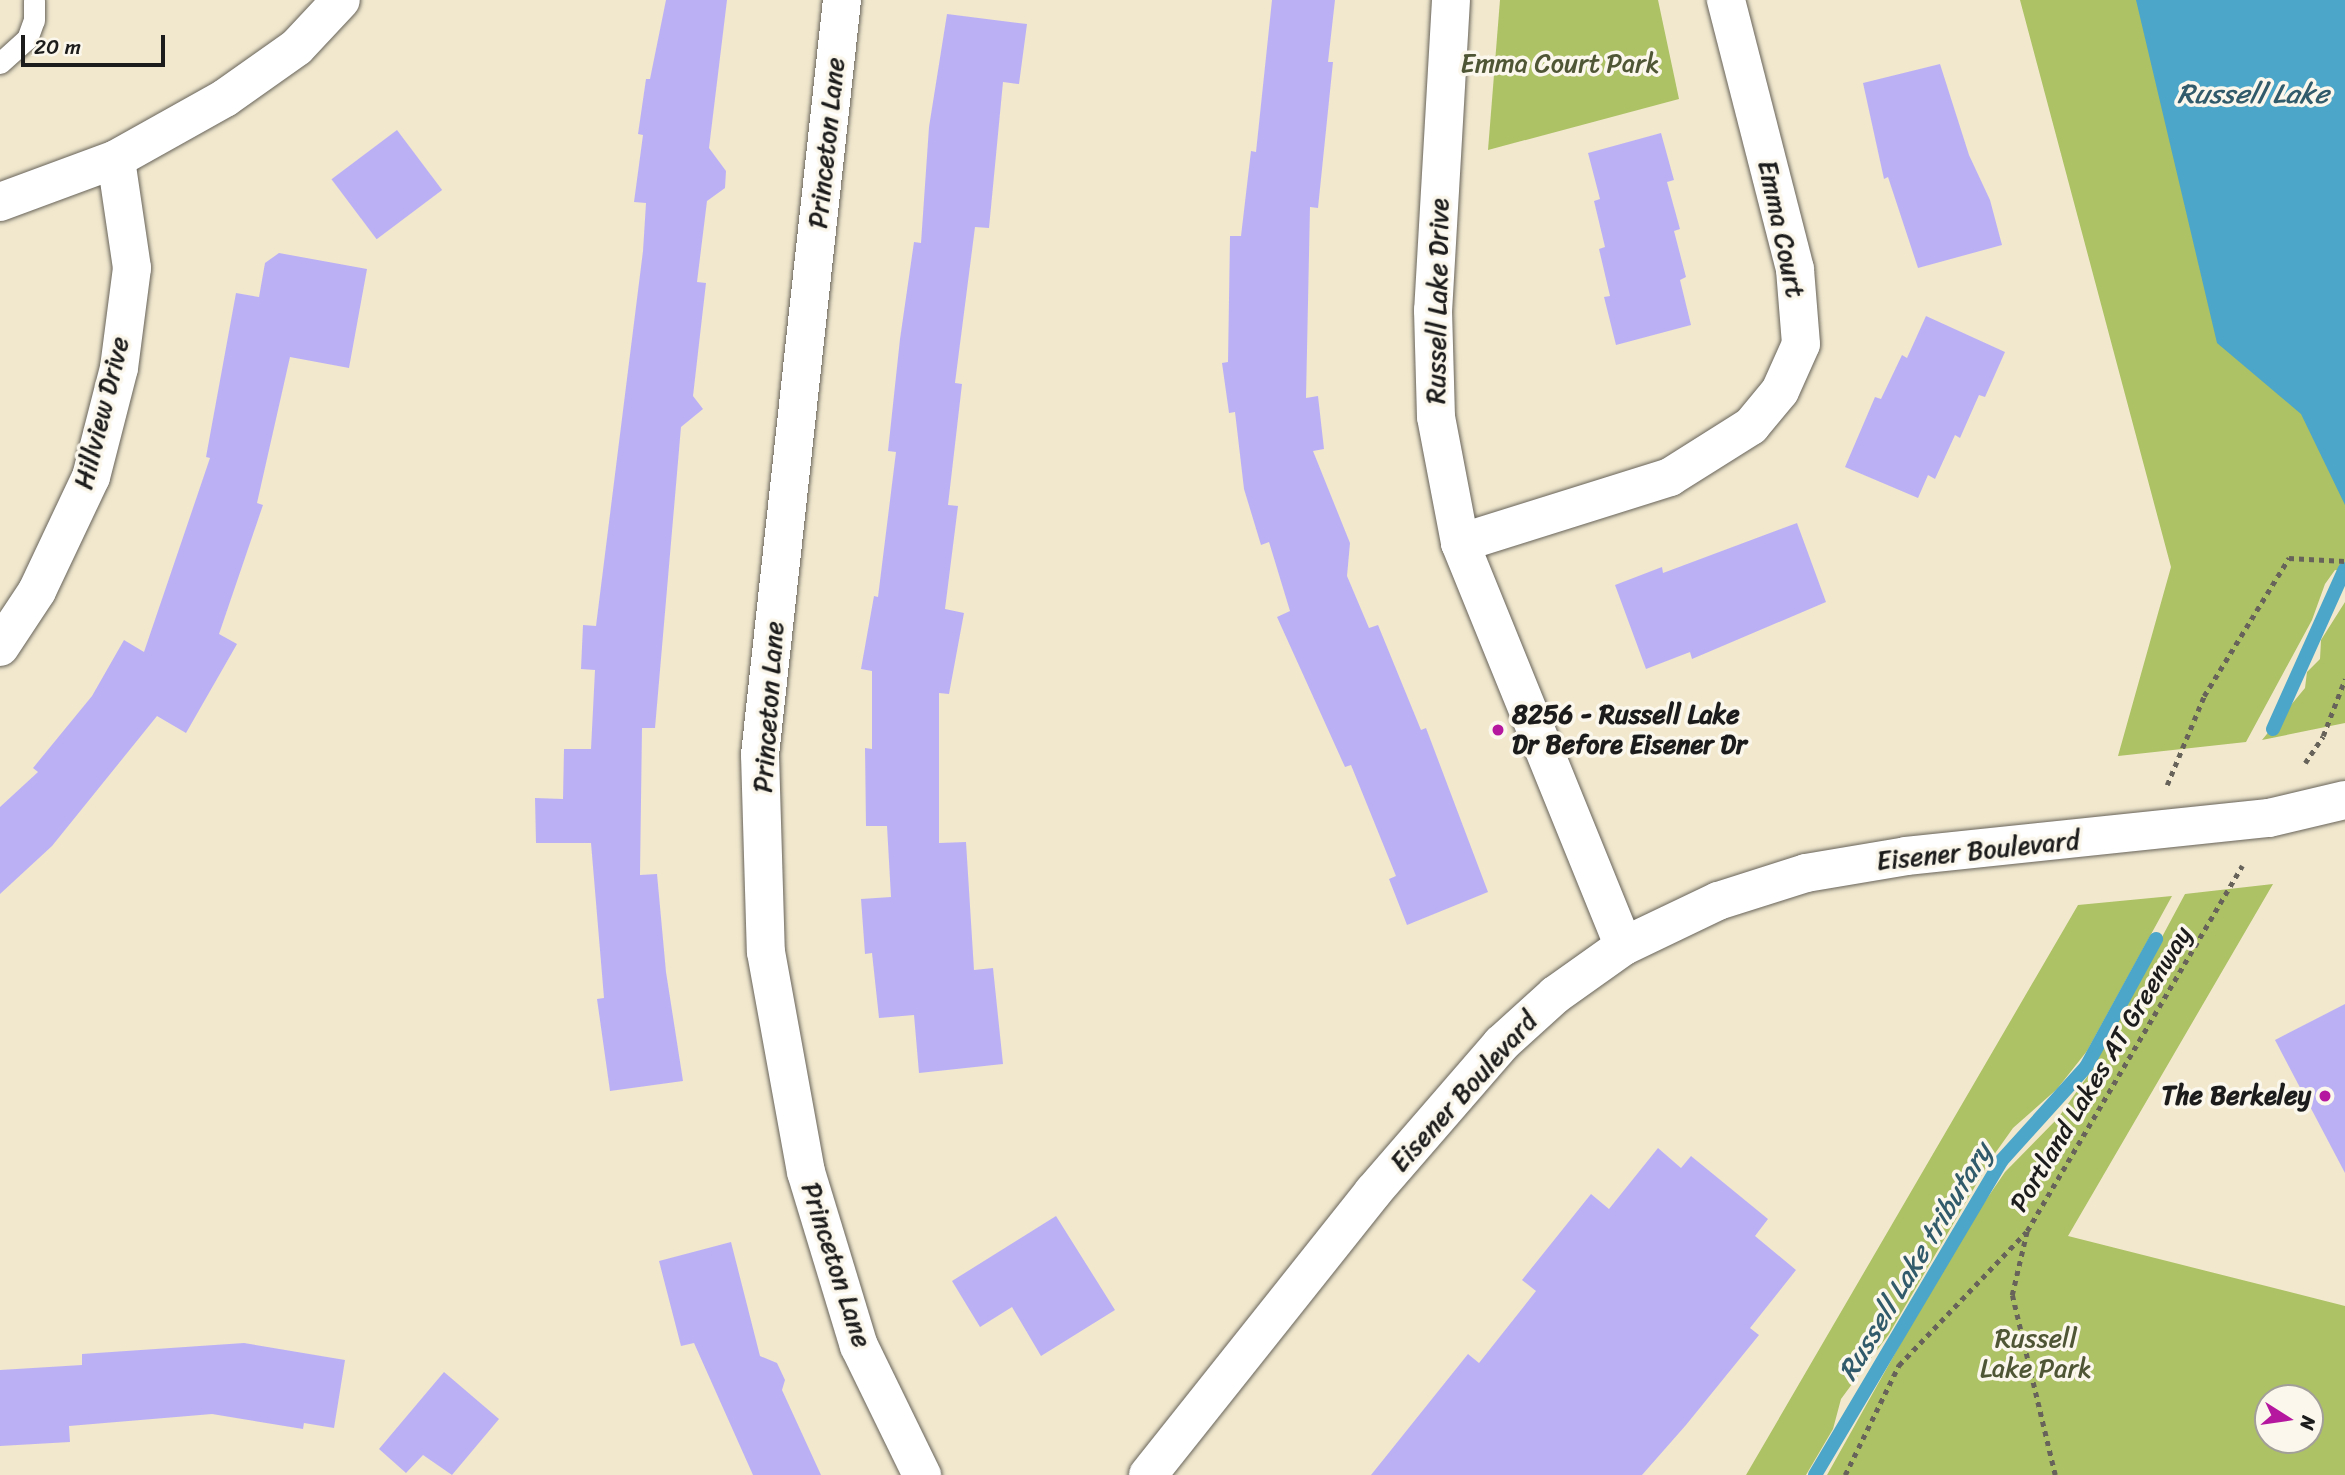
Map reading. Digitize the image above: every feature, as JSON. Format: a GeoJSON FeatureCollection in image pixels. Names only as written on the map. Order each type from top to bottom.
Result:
{"type":"FeatureCollection","features":[{"type":"Feature","properties":{"kind":"street"},"geometry":{"type":"LineString","coordinates":[[0,202],[116,159],[225,98],[297,47],[341,0]]}},
{"type":"Feature","properties":{"kind":"street","name":"Princeton Lane"},"geometry":{"type":"LineString","coordinates":[[842,0],[760,755],[766,952],[806,1172],[859,1346],[922,1475]]}},
{"type":"Feature","properties":{"kind":"street","name":"Russell Lake Drive"},"geometry":{"type":"LineString","coordinates":[[1451,0],[1433,310],[1436,417],[1460,543],[1624,946]]}},
{"type":"Feature","properties":{"kind":"street","name":"Emma Court"},"geometry":{"type":"LineString","coordinates":[[1460,543],[1670,477],[1751,426],[1780,391],[1801,344],[1795,269],[1726,0]]}},
{"type":"Feature","properties":{"kind":"street","name":"Hillview Drive"},"geometry":{"type":"LineString","coordinates":[[0,647],[37,591],[91,477],[120,368],[132,268],[116,159]]}},
{"type":"Feature","properties":{"kind":"street","name":"Eisener Boulevard"},"geometry":{"type":"LineString","coordinates":[[1148,1475],[1373,1192],[1501,1044],[1555,995],[1624,946],[1718,901],[1806,873],[1906,856],[2146,834],[2269,818],[2345,800]]}},
{"type":"Feature","properties":{"kind":"lane"},"geometry":{"type":"LineString","coordinates":[[0,64],[27,39],[34,20],[34,0]]}},
{"type":"Feature","properties":{"kind":"path"},"geometry":{"type":"LineString","coordinates":[[2146,834],[2203,696],[2289,558],[2332,557],[2345,561]]}},
{"type":"Feature","properties":{"kind":"path","name":"Portland Lakes AT Greenway"},"geometry":{"type":"LineString","coordinates":[[2055,1475],[2012,1295],[2027,1231],[2269,818],[2323,736],[2345,680]]}},
{"type":"Feature","properties":{"kind":"path"},"geometry":{"type":"LineString","coordinates":[[1845,1475],[1899,1365],[2027,1231]]}},
{"type":"Feature","properties":{"kind":"green space","name":"Emma Court Park"},"geometry":{"type":"Polygon","coordinates":[[[1500,0],[1658,0],[1679,99],[1488,150],[1500,0]]]}},
{"type":"Feature","properties":{"kind":"green space"},"geometry":{"type":"Polygon","coordinates":[[[2020,0],[2216,0],[2345,245],[2345,571],[2335,570],[2325,584],[2312,620],[2246,742],[2118,756],[2171,567],[2020,0]]]}},
{"type":"Feature","properties":{"kind":"green space"},"geometry":{"type":"Polygon","coordinates":[[[2345,602],[2345,723],[2262,740],[2305,688],[2307,672],[2320,659],[2321,640],[2345,602]]]}},
{"type":"Feature","properties":{"kind":"green space","name":"Russell Lake Park"},"geometry":{"type":"Polygon","coordinates":[[[2273,884],[2068,1236],[2345,1306],[2345,1475],[1827,1475],[1958,1241],[2005,1172],[2058,1118],[2087,1077],[2185,894],[2273,884]]]}},
{"type":"Feature","properties":{"kind":"green space","name":"Russell Lake Park"},"geometry":{"type":"Polygon","coordinates":[[[2172,896],[2087,1051],[2057,1089],[2013,1128],[1991,1159],[1889,1334],[1841,1399],[1833,1429],[1806,1475],[1746,1475],[2078,905],[2172,896]]]}},
{"type":"Feature","properties":{"kind":"water","name":"Russell Lake"},"geometry":{"type":"Polygon","coordinates":[[[2136,0],[2345,0],[2345,505],[2301,414],[2217,343],[2136,0]]]}},
{"type":"Feature","properties":{"kind":"building"},"geometry":{"type":"Polygon","coordinates":[[[666,0],[727,0],[709,148],[726,171],[725,188],[707,201],[697,282],[706,283],[693,396],[703,409],[681,427],[655,728],[642,728],[640,875],[657,874],[666,972],[683,1081],[610,1091],[597,999],[604,998],[591,843],[536,843],[535,798],[563,799],[564,749],[591,749],[595,670],[581,669],[583,625],[596,626],[643,251],[646,203],[634,202],[643,135],[638,134],[646,79],[650,79],[666,0]]]}},
{"type":"Feature","properties":{"kind":"building"},"geometry":{"type":"Polygon","coordinates":[[[1272,0],[1335,0],[1328,62],[1333,62],[1318,208],[1310,207],[1306,398],[1318,396],[1324,449],[1313,451],[1350,543],[1347,576],[1369,628],[1378,625],[1421,730],[1426,728],[1488,892],[1407,925],[1389,879],[1396,876],[1351,765],[1345,767],[1277,617],[1290,611],[1269,542],[1261,545],[1244,489],[1235,412],[1229,413],[1222,363],[1228,362],[1230,236],[1241,236],[1251,151],[1256,152],[1272,0]]]}},
{"type":"Feature","properties":{"kind":"building"},"geometry":{"type":"Polygon","coordinates":[[[947,14],[1027,24],[1019,84],[1003,82],[989,228],[975,227],[955,383],[962,384],[948,505],[958,506],[945,609],[964,613],[949,694],[939,693],[939,843],[966,842],[974,970],[993,968],[1003,1064],[919,1073],[914,1015],[879,1018],[872,953],[865,954],[861,899],[891,897],[887,826],[866,826],[865,748],[872,749],[872,671],[861,669],[874,596],[878,597],[896,452],[888,451],[900,339],[914,242],[921,243],[929,127],[947,14]]]}},
{"type":"Feature","properties":{"kind":"building"},"geometry":{"type":"Polygon","coordinates":[[[1940,64],[1969,155],[1990,200],[2002,245],[1918,268],[1888,177],[1884,179],[1863,83],[1940,64]]]}},
{"type":"Feature","properties":{"kind":"building"},"geometry":{"type":"Polygon","coordinates":[[[397,130],[442,190],[377,239],[332,179],[397,130]]]}},
{"type":"Feature","properties":{"kind":"building"},"geometry":{"type":"Polygon","coordinates":[[[1661,133],[1674,180],[1667,182],[1680,229],[1674,231],[1686,277],[1680,280],[1691,325],[1616,345],[1604,297],[1610,296],[1599,249],[1605,247],[1594,201],[1600,199],[1588,153],[1661,133]]]}},
{"type":"Feature","properties":{"kind":"building"},"geometry":{"type":"Polygon","coordinates":[[[279,253],[367,269],[349,368],[290,357],[257,503],[263,505],[219,634],[237,644],[186,733],[157,716],[52,846],[0,894],[0,807],[38,772],[33,768],[92,696],[124,640],[144,652],[210,458],[206,457],[236,293],[259,297],[265,263],[279,253]]]}},
{"type":"Feature","properties":{"kind":"building"},"geometry":{"type":"Polygon","coordinates":[[[1926,316],[2005,352],[1985,397],[1979,395],[1960,438],[1955,435],[1935,479],[1928,475],[1918,498],[1845,467],[1875,397],[1881,399],[1902,355],[1907,358],[1926,316]]]}},
{"type":"Feature","properties":{"kind":"building"},"geometry":{"type":"Polygon","coordinates":[[[1797,523],[1826,602],[1692,659],[1690,652],[1646,669],[1615,585],[1662,567],[1663,573],[1797,523]]]}},
{"type":"Feature","properties":{"kind":"building","name":"The Berkeley"},"geometry":{"type":"Polygon","coordinates":[[[2345,1004],[2345,1173],[2275,1040],[2345,1004]]]}},
{"type":"Feature","properties":{"kind":"building"},"geometry":{"type":"Polygon","coordinates":[[[1658,1148],[1681,1168],[1691,1156],[1768,1219],[1755,1236],[1796,1270],[1750,1328],[1759,1335],[1686,1425],[1642,1475],[1371,1475],[1468,1354],[1479,1363],[1536,1291],[1522,1280],[1591,1194],[1609,1209],[1658,1148]]]}},
{"type":"Feature","properties":{"kind":"building"},"geometry":{"type":"Polygon","coordinates":[[[1056,1216],[1115,1310],[1041,1356],[1012,1307],[980,1327],[952,1281],[1056,1216]]]}},
{"type":"Feature","properties":{"kind":"building"},"geometry":{"type":"Polygon","coordinates":[[[731,1242],[760,1356],[777,1363],[785,1380],[782,1390],[821,1475],[753,1475],[694,1343],[681,1346],[659,1261],[731,1242]]]}},
{"type":"Feature","properties":{"kind":"building"},"geometry":{"type":"Polygon","coordinates":[[[244,1343],[345,1360],[334,1428],[304,1423],[303,1429],[212,1414],[69,1426],[70,1442],[0,1446],[0,1370],[82,1365],[82,1354],[244,1343]]]}},
{"type":"Feature","properties":{"kind":"building"},"geometry":{"type":"Polygon","coordinates":[[[444,1372],[499,1419],[452,1475],[423,1455],[406,1473],[379,1449],[444,1372]]]}},
{"type":"Feature","properties":{"kind":"waterway","name":"Russell Lake tributary"},"geometry":{"type":"LineString","coordinates":[[2273,729],[2345,569]]}},
{"type":"Feature","properties":{"kind":"waterway","name":"Russell Lake tributary"},"geometry":{"type":"LineString","coordinates":[[1815,1475],[2002,1160],[2086,1067],[2156,939]]}},
{"type":"Feature","properties":{"kind":"place","name":"8256 - Russell Lake Dr Before Eisener Dr"},"geometry":{"type":"Point","coordinates":[1498,730]}},
{"type":"Feature","properties":{"kind":"place","name":"The Berkeley"},"geometry":{"type":"Point","coordinates":[2325,1096]}}]}
